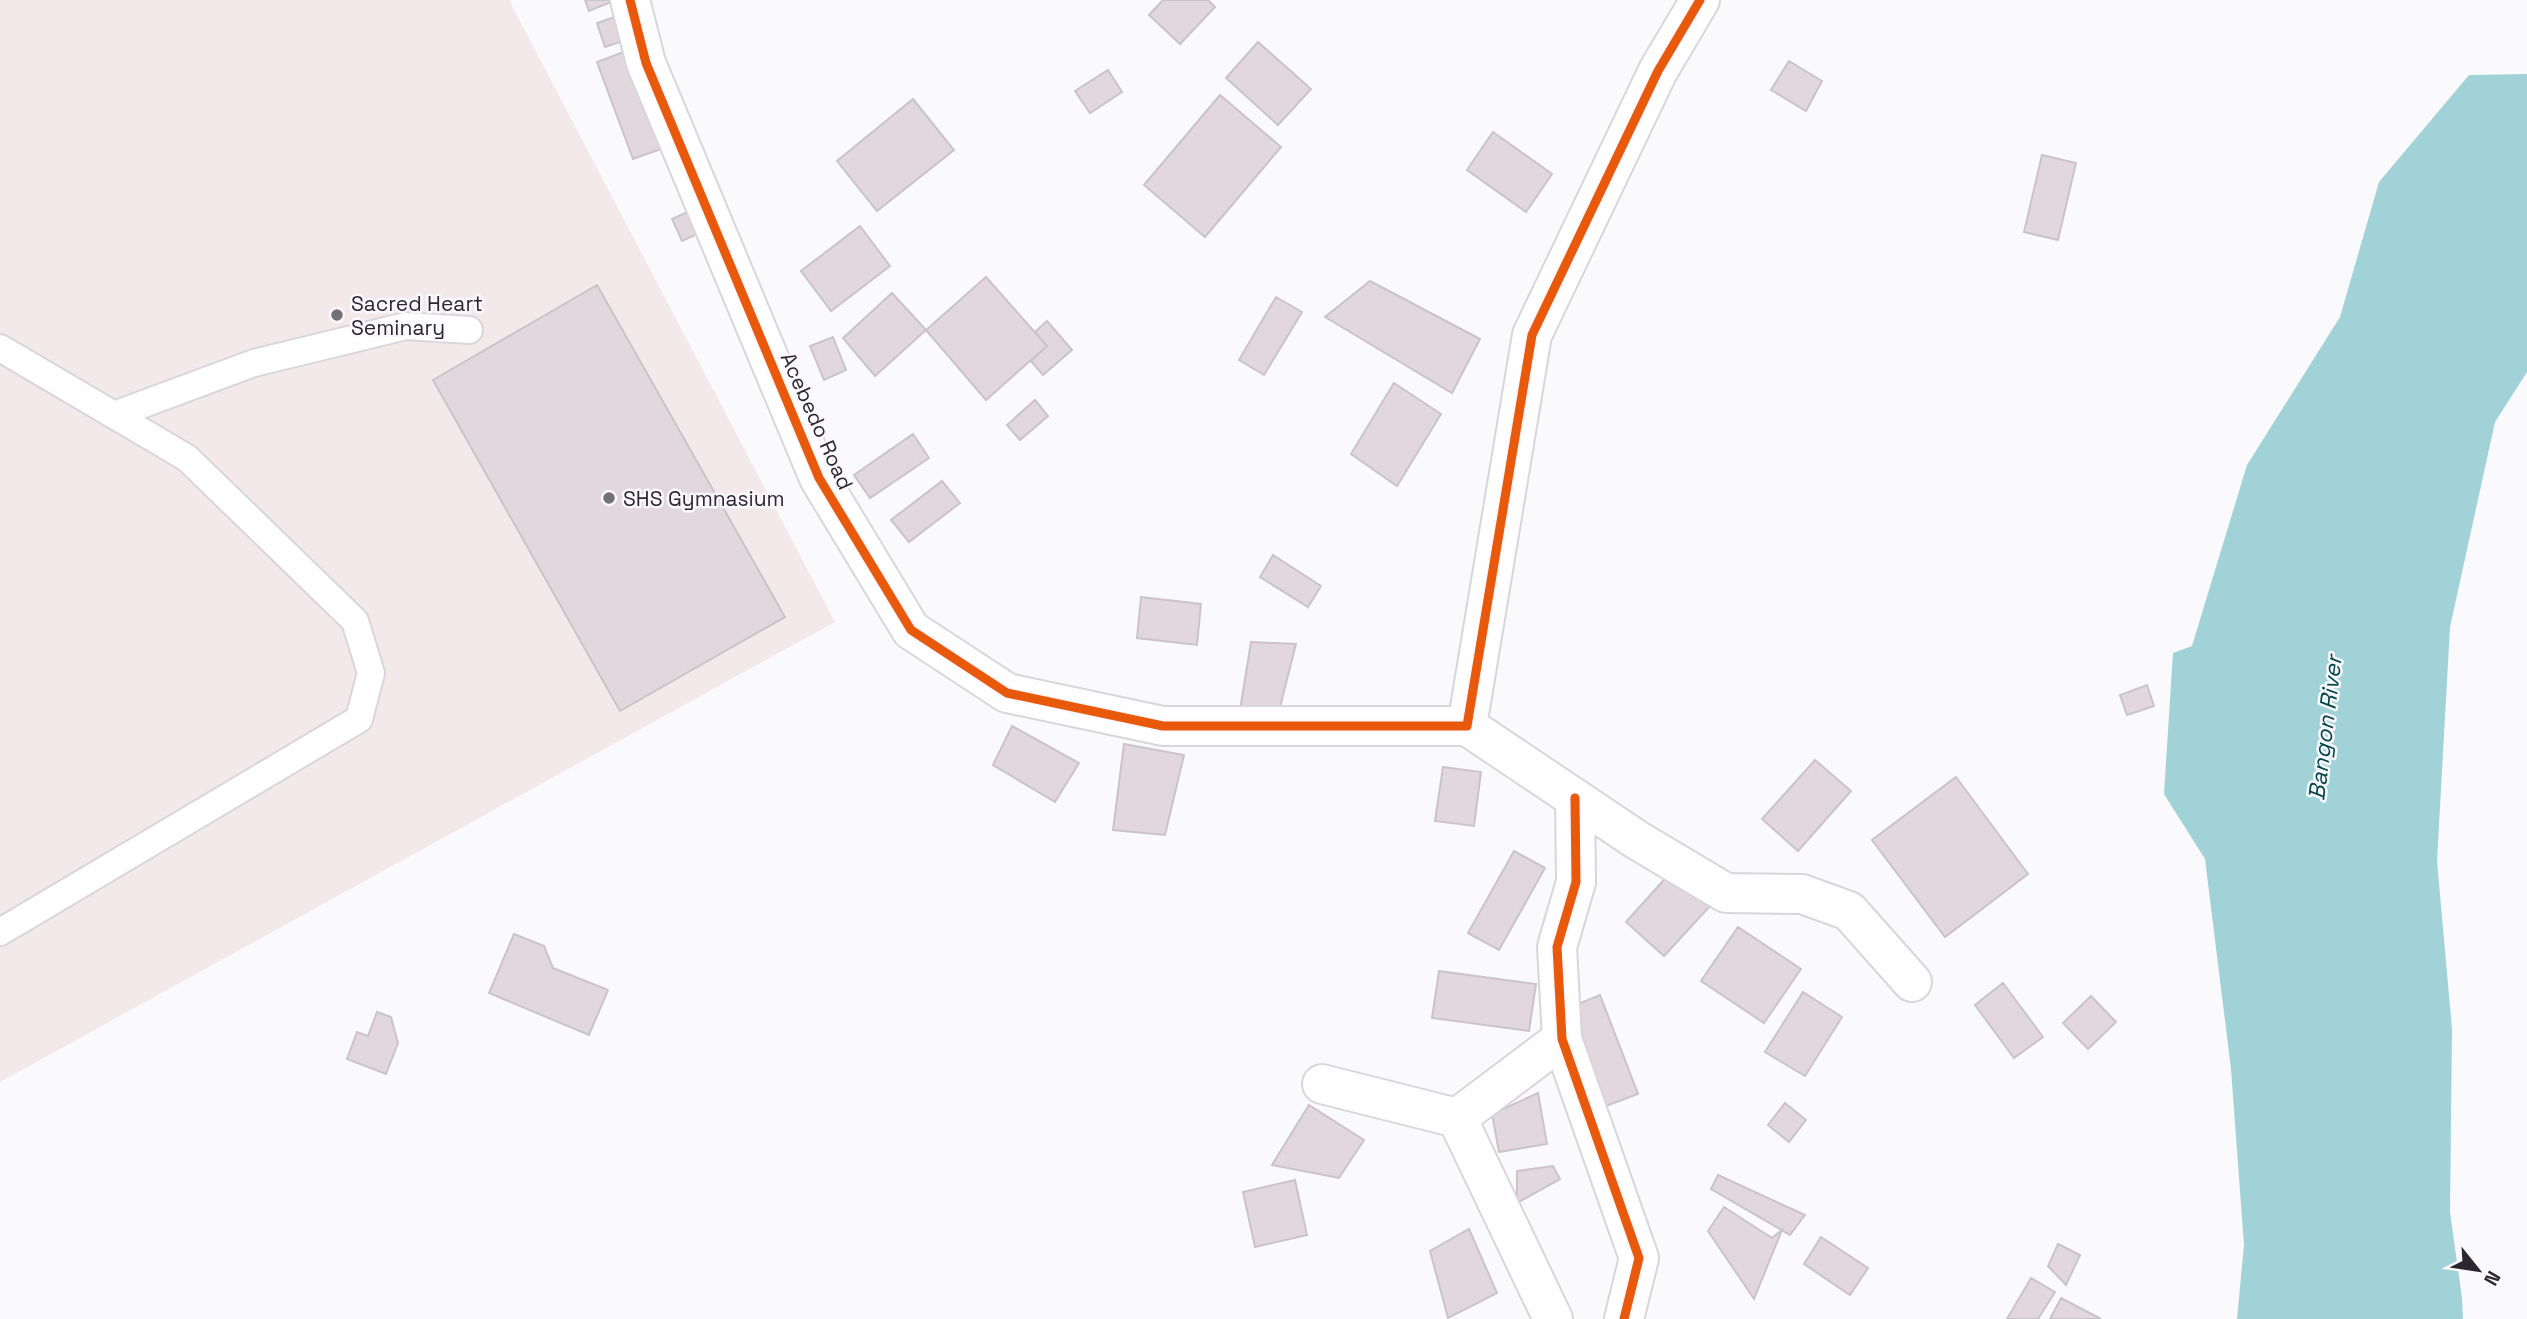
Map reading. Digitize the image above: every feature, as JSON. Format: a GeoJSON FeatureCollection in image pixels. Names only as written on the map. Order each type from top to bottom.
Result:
{"type":"FeatureCollection","features":[{"type":"Feature","properties":{"kind":"street","name":"Acebedo Road"},"geometry":{"type":"LineString","coordinates":[[631,0],[646,63],[819,478],[911,630],[1007,693],[1163,726],[1467,726]]}},
{"type":"Feature","properties":{"kind":"street"},"geometry":{"type":"LineString","coordinates":[[1700,0],[1658,71],[1532,335],[1467,726],[1637,839],[1726,893],[1801,894],[1849,911],[1912,982]]}},
{"type":"Feature","properties":{"kind":"street"},"geometry":{"type":"LineString","coordinates":[[1575,798],[1576,882],[1557,947],[1562,1039],[1639,1258],[1624,1319]]}},
{"type":"Feature","properties":{"kind":"street"},"geometry":{"type":"LineString","coordinates":[[1457,1118],[1562,1039]]}},
{"type":"Feature","properties":{"kind":"street"},"geometry":{"type":"LineString","coordinates":[[1322,1084],[1457,1118]]}},
{"type":"Feature","properties":{"kind":"street"},"geometry":{"type":"LineString","coordinates":[[1457,1118],[1553,1319]]}},
{"type":"Feature","properties":{"kind":"lane"},"geometry":{"type":"LineString","coordinates":[[114,415],[279,356],[406,326],[469,330]]}},
{"type":"Feature","properties":{"kind":"lane"},"geometry":{"type":"LineString","coordinates":[[0,348],[187,458],[355,621],[371,673],[359,719],[0,932]]}},
{"type":"Feature","properties":{"kind":"shaded area","name":"Sacred Heart Seminary"},"geometry":{"type":"Polygon","coordinates":[[[0,0],[510,0],[835,622],[0,1082],[0,0]]]}},
{"type":"Feature","properties":{"kind":"water","name":"Bangon River"},"geometry":{"type":"Polygon","coordinates":[[[2527,74],[2527,372],[2495,422],[2450,627],[2437,861],[2452,1029],[2450,1212],[2463,1319],[2237,1319],[2244,1245],[2231,1069],[2205,859],[2164,794],[2173,653],[2192,646],[2247,465],[2340,317],[2379,182],[2469,75],[2527,74]]]}},
{"type":"Feature","properties":{"kind":"building"},"geometry":{"type":"Polygon","coordinates":[[[585,0],[610,0],[611,2],[589,11],[585,0]]]}},
{"type":"Feature","properties":{"kind":"building"},"geometry":{"type":"Polygon","coordinates":[[[1163,0],[1208,0],[1215,7],[1180,44],[1149,15],[1163,0]]]}},
{"type":"Feature","properties":{"kind":"building"},"geometry":{"type":"Polygon","coordinates":[[[620,15],[629,39],[605,47],[597,23],[620,15]]]}},
{"type":"Feature","properties":{"kind":"building"},"geometry":{"type":"Polygon","coordinates":[[[1258,42],[1311,89],[1278,125],[1226,78],[1258,42]]]}},
{"type":"Feature","properties":{"kind":"building"},"geometry":{"type":"Polygon","coordinates":[[[634,48],[670,146],[633,159],[597,62],[634,48]]]}},
{"type":"Feature","properties":{"kind":"building"},"geometry":{"type":"Polygon","coordinates":[[[1789,61],[1822,81],[1806,111],[1771,90],[1789,61]]]}},
{"type":"Feature","properties":{"kind":"building"},"geometry":{"type":"Polygon","coordinates":[[[1108,70],[1122,92],[1090,113],[1075,91],[1108,70]]]}},
{"type":"Feature","properties":{"kind":"building"},"geometry":{"type":"Polygon","coordinates":[[[1220,95],[1281,147],[1205,237],[1144,185],[1220,95]]]}},
{"type":"Feature","properties":{"kind":"building"},"geometry":{"type":"Polygon","coordinates":[[[913,99],[954,150],[877,211],[837,161],[913,99]]]}},
{"type":"Feature","properties":{"kind":"building"},"geometry":{"type":"Polygon","coordinates":[[[1493,132],[1552,174],[1526,212],[1467,170],[1493,132]]]}},
{"type":"Feature","properties":{"kind":"building"},"geometry":{"type":"Polygon","coordinates":[[[2042,155],[2076,163],[2058,240],[2024,232],[2042,155]]]}},
{"type":"Feature","properties":{"kind":"building"},"geometry":{"type":"Polygon","coordinates":[[[694,209],[704,231],[682,241],[672,219],[694,209]]]}},
{"type":"Feature","properties":{"kind":"building"},"geometry":{"type":"Polygon","coordinates":[[[860,226],[890,266],[831,311],[801,271],[860,226]]]}},
{"type":"Feature","properties":{"kind":"building"},"geometry":{"type":"Polygon","coordinates":[[[986,277],[1047,346],[986,400],[926,330],[986,277]]]}},
{"type":"Feature","properties":{"kind":"building"},"geometry":{"type":"Polygon","coordinates":[[[1370,281],[1480,339],[1452,393],[1325,317],[1370,281]]]}},
{"type":"Feature","properties":{"kind":"building","name":"SHS Gymnasium"},"geometry":{"type":"Polygon","coordinates":[[[597,285],[785,617],[620,711],[433,380],[597,285]]]}},
{"type":"Feature","properties":{"kind":"building"},"geometry":{"type":"Polygon","coordinates":[[[892,293],[926,330],[875,376],[843,338],[892,293]]]}},
{"type":"Feature","properties":{"kind":"building"},"geometry":{"type":"Polygon","coordinates":[[[1276,297],[1302,312],[1264,375],[1239,360],[1276,297]]]}},
{"type":"Feature","properties":{"kind":"building"},"geometry":{"type":"Polygon","coordinates":[[[1047,321],[1072,350],[1043,375],[1031,361],[1047,346],[1035,332],[1047,321]]]}},
{"type":"Feature","properties":{"kind":"building"},"geometry":{"type":"Polygon","coordinates":[[[833,337],[846,370],[824,380],[810,346],[833,337]]]}},
{"type":"Feature","properties":{"kind":"building"},"geometry":{"type":"Polygon","coordinates":[[[1394,383],[1441,414],[1397,486],[1351,454],[1394,383]]]}},
{"type":"Feature","properties":{"kind":"building"},"geometry":{"type":"Polygon","coordinates":[[[1035,400],[1048,416],[1020,440],[1007,425],[1035,400]]]}},
{"type":"Feature","properties":{"kind":"building"},"geometry":{"type":"Polygon","coordinates":[[[913,434],[929,458],[870,498],[854,475],[913,434]]]}},
{"type":"Feature","properties":{"kind":"building"},"geometry":{"type":"Polygon","coordinates":[[[942,481],[960,503],[909,542],[891,520],[942,481]]]}},
{"type":"Feature","properties":{"kind":"building"},"geometry":{"type":"Polygon","coordinates":[[[1273,555],[1321,586],[1308,607],[1260,577],[1273,555]]]}},
{"type":"Feature","properties":{"kind":"building"},"geometry":{"type":"Polygon","coordinates":[[[1141,597],[1201,604],[1197,645],[1137,638],[1141,597]]]}},
{"type":"Feature","properties":{"kind":"building"},"geometry":{"type":"Polygon","coordinates":[[[1251,642],[1296,644],[1278,715],[1240,710],[1251,642]]]}},
{"type":"Feature","properties":{"kind":"building"},"geometry":{"type":"Polygon","coordinates":[[[2147,685],[2154,706],[2127,715],[2120,695],[2147,685]]]}},
{"type":"Feature","properties":{"kind":"building"},"geometry":{"type":"Polygon","coordinates":[[[1012,726],[1079,763],[1055,802],[993,765],[1012,726]]]}},
{"type":"Feature","properties":{"kind":"building"},"geometry":{"type":"Polygon","coordinates":[[[1124,744],[1184,755],[1165,835],[1113,830],[1124,744]]]}},
{"type":"Feature","properties":{"kind":"building"},"geometry":{"type":"Polygon","coordinates":[[[1815,760],[1851,791],[1798,851],[1762,819],[1815,760]]]}},
{"type":"Feature","properties":{"kind":"building"},"geometry":{"type":"Polygon","coordinates":[[[1443,767],[1481,772],[1474,826],[1435,821],[1443,767]]]}},
{"type":"Feature","properties":{"kind":"building"},"geometry":{"type":"Polygon","coordinates":[[[1956,777],[2028,874],[1945,937],[1872,840],[1956,777]]]}},
{"type":"Feature","properties":{"kind":"building"},"geometry":{"type":"Polygon","coordinates":[[[1514,851],[1545,868],[1499,950],[1468,933],[1514,851]]]}},
{"type":"Feature","properties":{"kind":"building"},"geometry":{"type":"Polygon","coordinates":[[[1671,872],[1710,906],[1664,956],[1626,922],[1671,872]]]}},
{"type":"Feature","properties":{"kind":"building"},"geometry":{"type":"Polygon","coordinates":[[[1738,927],[1801,969],[1764,1023],[1701,981],[1738,927]]]}},
{"type":"Feature","properties":{"kind":"building"},"geometry":{"type":"Polygon","coordinates":[[[514,934],[544,946],[553,968],[608,990],[589,1035],[489,993],[514,934]]]}},
{"type":"Feature","properties":{"kind":"building"},"geometry":{"type":"Polygon","coordinates":[[[1439,971],[1536,984],[1529,1031],[1432,1018],[1439,971]]]}},
{"type":"Feature","properties":{"kind":"building"},"geometry":{"type":"Polygon","coordinates":[[[2003,983],[2043,1037],[2014,1058],[1975,1005],[2003,983]]]}},
{"type":"Feature","properties":{"kind":"building"},"geometry":{"type":"Polygon","coordinates":[[[1803,992],[1842,1017],[1805,1076],[1765,1052],[1803,992]]]}},
{"type":"Feature","properties":{"kind":"building"},"geometry":{"type":"Polygon","coordinates":[[[1600,995],[1638,1094],[1606,1106],[1568,1008],[1600,995]]]}},
{"type":"Feature","properties":{"kind":"building"},"geometry":{"type":"Polygon","coordinates":[[[2091,996],[2116,1022],[2088,1049],[2063,1023],[2091,996]]]}},
{"type":"Feature","properties":{"kind":"building"},"geometry":{"type":"Polygon","coordinates":[[[377,1012],[391,1017],[398,1043],[386,1074],[347,1059],[357,1032],[368,1036],[377,1012]]]}},
{"type":"Feature","properties":{"kind":"building"},"geometry":{"type":"Polygon","coordinates":[[[1538,1093],[1547,1144],[1499,1152],[1492,1114],[1538,1093]]]}},
{"type":"Feature","properties":{"kind":"building"},"geometry":{"type":"Polygon","coordinates":[[[1785,1103],[1806,1120],[1789,1142],[1768,1125],[1785,1103]]]}},
{"type":"Feature","properties":{"kind":"building"},"geometry":{"type":"Polygon","coordinates":[[[1309,1105],[1364,1140],[1339,1178],[1272,1165],[1309,1105]]]}},
{"type":"Feature","properties":{"kind":"building"},"geometry":{"type":"Polygon","coordinates":[[[1553,1166],[1560,1179],[1517,1203],[1517,1171],[1553,1166]]]}},
{"type":"Feature","properties":{"kind":"building"},"geometry":{"type":"Polygon","coordinates":[[[1718,1175],[1805,1215],[1790,1235],[1711,1189],[1718,1175]]]}},
{"type":"Feature","properties":{"kind":"building"},"geometry":{"type":"Polygon","coordinates":[[[1295,1180],[1307,1235],[1255,1247],[1243,1192],[1295,1180]]]}},
{"type":"Feature","properties":{"kind":"building"},"geometry":{"type":"Polygon","coordinates":[[[1724,1207],[1772,1238],[1782,1230],[1754,1299],[1708,1231],[1724,1207]]]}},
{"type":"Feature","properties":{"kind":"building"},"geometry":{"type":"Polygon","coordinates":[[[1469,1229],[1497,1293],[1448,1318],[1430,1251],[1469,1229]]]}},
{"type":"Feature","properties":{"kind":"building"},"geometry":{"type":"Polygon","coordinates":[[[1821,1237],[1868,1268],[1850,1295],[1804,1264],[1821,1237]]]}},
{"type":"Feature","properties":{"kind":"building"},"geometry":{"type":"Polygon","coordinates":[[[2058,1244],[2080,1255],[2066,1285],[2048,1266],[2058,1244]]]}},
{"type":"Feature","properties":{"kind":"building"},"geometry":{"type":"Polygon","coordinates":[[[2031,1278],[2055,1292],[2038,1319],[2007,1319],[2031,1278]]]}},
{"type":"Feature","properties":{"kind":"building"},"geometry":{"type":"Polygon","coordinates":[[[2061,1298],[2101,1319],[2050,1319],[2061,1298]]]}},
{"type":"Feature","properties":{"kind":"cycle path"},"geometry":{"type":"LineString","coordinates":[[630,0],[646,63],[819,478],[911,630],[1007,693],[1163,726],[1467,726],[1532,335],[1658,71],[1700,0]]}},
{"type":"Feature","properties":{"kind":"cycle path"},"geometry":{"type":"LineString","coordinates":[[1575,798],[1576,882],[1557,947],[1562,1039],[1639,1258],[1624,1319]]}},
{"type":"Feature","properties":{"kind":"place","name":"Sacred Heart Seminary"},"geometry":{"type":"Point","coordinates":[337,315]}},
{"type":"Feature","properties":{"kind":"place","name":"SHS Gymnasium"},"geometry":{"type":"Point","coordinates":[609,498]}}]}
